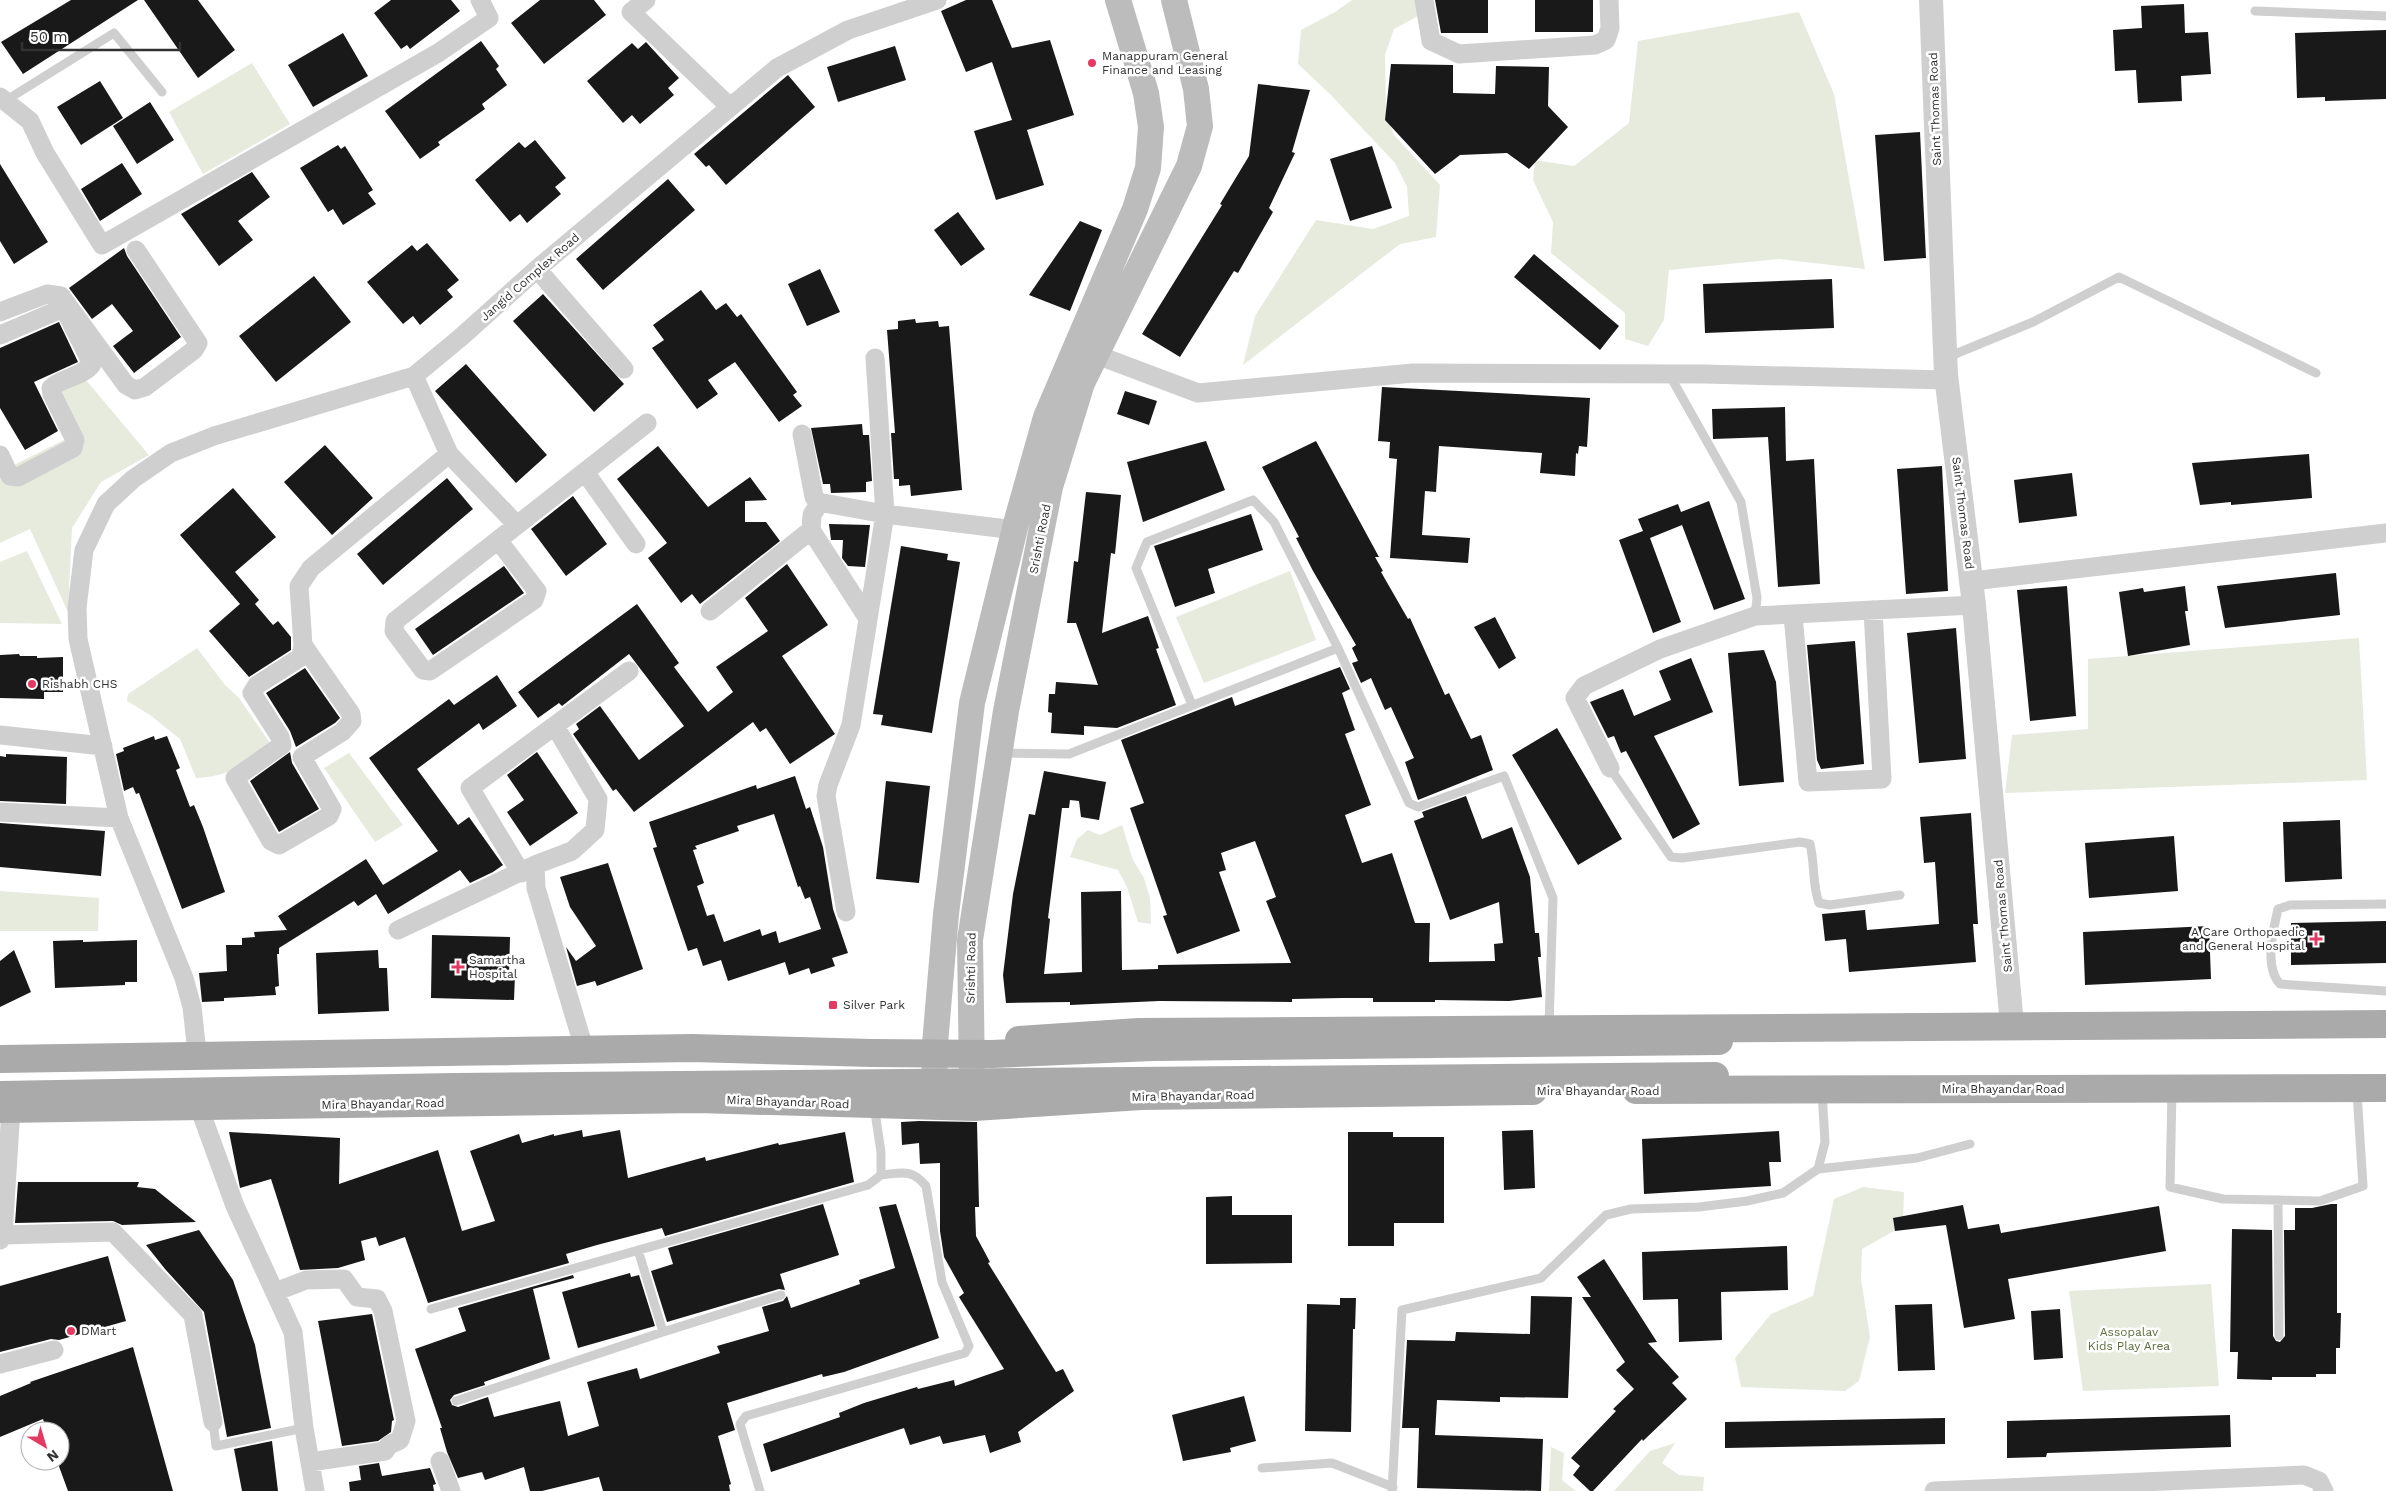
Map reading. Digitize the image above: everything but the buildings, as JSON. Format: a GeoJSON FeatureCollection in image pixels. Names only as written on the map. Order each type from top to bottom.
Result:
{"type":"FeatureCollection","features":[{"type":"Feature","properties":{"kind":"main road","name":"Srishti Road"},"geometry":{"type":"LineString","coordinates":[[974,1107],[970,1043],[970,940],[1006,711],[1050,487],[1053,434],[1046,417],[1135,209],[1148,168],[1151,128],[1146,93],[1118,0]]}},
{"type":"Feature","properties":{"kind":"main road","name":"Srishti Road"},"geometry":{"type":"LineString","coordinates":[[934,1107],[935,1044],[946,914],[972,703],[1015,530],[1053,434],[1082,383],[1189,166],[1200,126],[1196,90],[1174,0]]}},
{"type":"Feature","properties":{"kind":"main road"},"geometry":{"type":"LineString","coordinates":[[972,703],[1006,711]]}},
{"type":"Feature","properties":{"kind":"main road"},"geometry":{"type":"LineString","coordinates":[[0,1046],[698,1036],[935,1044],[1139,1032],[2386,1024]]}},
{"type":"Feature","properties":{"kind":"main road"},"geometry":{"type":"LineString","coordinates":[[0,1059],[692,1048],[992,1054],[1152,1047],[1780,1040],[1851,1026]]}},
{"type":"Feature","properties":{"kind":"main road"},"geometry":{"type":"LineString","coordinates":[[4,1104],[465,1087],[1789,1075],[1853,1089]]}},
{"type":"Feature","properties":{"kind":"main road","name":"Mira Bhayandar Road"},"geometry":{"type":"LineString","coordinates":[[4,1104],[199,1108],[698,1099],[874,1106],[974,1107],[1141,1096],[1853,1089],[2386,1088]]}},
{"type":"Feature","properties":{"kind":"street"},"geometry":{"type":"LineString","coordinates":[[3,99],[30,121],[45,153],[102,245],[438,53],[489,18],[480,0]]}},
{"type":"Feature","properties":{"kind":"street"},"geometry":{"type":"LineString","coordinates":[[646,0],[631,12],[730,107]]}},
{"type":"Feature","properties":{"kind":"street","name":"Jangid Complex Road"},"geometry":{"type":"LineString","coordinates":[[414,376],[460,338],[536,269],[777,68],[848,30],[937,0]]}},
{"type":"Feature","properties":{"kind":"street"},"geometry":{"type":"LineString","coordinates":[[1424,0],[1432,41],[1459,54],[1596,44],[1606,40],[1610,28],[1609,0]]}},
{"type":"Feature","properties":{"kind":"street","name":"Saint Thomas Road"},"geometry":{"type":"LineString","coordinates":[[1931,0],[1946,369],[1972,581],[2012,1025]]}},
{"type":"Feature","properties":{"kind":"street"},"geometry":{"type":"LineString","coordinates":[[0,312],[47,294],[61,296],[126,385],[135,390],[145,386],[194,350],[198,343],[136,250]]}},
{"type":"Feature","properties":{"kind":"street"},"geometry":{"type":"LineString","coordinates":[[536,269],[624,369]]}},
{"type":"Feature","properties":{"kind":"street"},"geometry":{"type":"LineString","coordinates":[[0,335],[61,310],[67,314],[92,364],[86,371],[61,380],[50,388],[74,440],[73,448],[18,477],[10,476],[0,455]]}},
{"type":"Feature","properties":{"kind":"street"},"geometry":{"type":"LineString","coordinates":[[1096,355],[1198,393],[1413,374],[1668,374],[1946,369]]}},
{"type":"Feature","properties":{"kind":"street"},"geometry":{"type":"LineString","coordinates":[[846,912],[826,796],[828,785],[851,725],[885,514],[875,358]]}},
{"type":"Feature","properties":{"kind":"street"},"geometry":{"type":"LineString","coordinates":[[196,1043],[192,1006],[184,978],[118,818],[78,639],[77,608],[84,550],[106,504],[133,479],[171,453],[214,436],[414,376],[449,454],[517,525]]}},
{"type":"Feature","properties":{"kind":"street"},"geometry":{"type":"LineString","coordinates":[[498,540],[537,591],[534,600],[430,671],[423,670],[394,631],[395,621],[517,525],[585,472],[647,423]]}},
{"type":"Feature","properties":{"kind":"street"},"geometry":{"type":"LineString","coordinates":[[802,434],[814,497],[820,502],[885,514],[1015,530]]}},
{"type":"Feature","properties":{"kind":"street"},"geometry":{"type":"LineString","coordinates":[[303,645],[351,714],[352,721],[342,732],[302,756],[332,809],[329,816],[279,846],[271,841],[235,778],[282,745],[280,737],[252,693],[258,685],[301,657],[303,645],[299,586],[311,568],[449,454]]}},
{"type":"Feature","properties":{"kind":"street"},"geometry":{"type":"LineString","coordinates":[[585,472],[636,544]]}},
{"type":"Feature","properties":{"kind":"street"},"geometry":{"type":"LineString","coordinates":[[820,502],[812,515],[811,530],[867,617]]}},
{"type":"Feature","properties":{"kind":"street"},"geometry":{"type":"LineString","coordinates":[[710,611],[811,530]]}},
{"type":"Feature","properties":{"kind":"street"},"geometry":{"type":"LineString","coordinates":[[1972,581],[2386,533]]}},
{"type":"Feature","properties":{"kind":"street"},"geometry":{"type":"LineString","coordinates":[[1610,768],[1575,698],[1584,686],[1660,649],[1755,616],[1974,605]]}},
{"type":"Feature","properties":{"kind":"street"},"geometry":{"type":"LineString","coordinates":[[1794,614],[1808,782],[1882,779],[1873,610]]}},
{"type":"Feature","properties":{"kind":"street"},"geometry":{"type":"LineString","coordinates":[[581,1038],[536,888],[528,869],[470,788],[629,671]]}},
{"type":"Feature","properties":{"kind":"street"},"geometry":{"type":"LineString","coordinates":[[398,930],[528,869],[572,851],[596,830],[598,799],[555,726]]}},
{"type":"Feature","properties":{"kind":"street"},"geometry":{"type":"LineString","coordinates":[[0,735],[103,746]]}},
{"type":"Feature","properties":{"kind":"street"},"geometry":{"type":"LineString","coordinates":[[0,812],[118,818]]}},
{"type":"Feature","properties":{"kind":"street"},"geometry":{"type":"LineString","coordinates":[[4,1104],[2,1238],[113,1232],[193,1315],[213,1422]]}},
{"type":"Feature","properties":{"kind":"street"},"geometry":{"type":"LineString","coordinates":[[199,1108],[235,1206],[293,1332],[304,1428],[315,1491]]}},
{"type":"Feature","properties":{"kind":"street"},"geometry":{"type":"LineString","coordinates":[[275,1292],[306,1280],[344,1279],[357,1297],[377,1299],[384,1311],[406,1421],[406,1427],[400,1440],[388,1446],[385,1451],[310,1462]]}},
{"type":"Feature","properties":{"kind":"street"},"geometry":{"type":"LineString","coordinates":[[0,1364],[54,1350]]}},
{"type":"Feature","properties":{"kind":"street"},"geometry":{"type":"LineString","coordinates":[[440,1461],[452,1491]]}},
{"type":"Feature","properties":{"kind":"street"},"geometry":{"type":"LineString","coordinates":[[1934,1491],[2304,1475],[2319,1481],[2324,1491]]}},
{"type":"Feature","properties":{"kind":"lane"},"geometry":{"type":"LineString","coordinates":[[2256,11],[2386,16]]}},
{"type":"Feature","properties":{"kind":"lane"},"geometry":{"type":"LineString","coordinates":[[3,99],[114,34],[162,92]]}},
{"type":"Feature","properties":{"kind":"lane"},"geometry":{"type":"LineString","coordinates":[[1946,369],[2119,277],[2316,373]]}},
{"type":"Feature","properties":{"kind":"lane"},"geometry":{"type":"LineString","coordinates":[[1668,374],[1741,502],[1757,598],[1755,616]]}},
{"type":"Feature","properties":{"kind":"lane"},"geometry":{"type":"LineString","coordinates":[[1192,705],[1136,568],[1147,542],[1253,500],[1274,522],[1338,648],[1409,803],[1418,807],[1504,776],[1553,898],[1549,1028]]}},
{"type":"Feature","properties":{"kind":"lane"},"geometry":{"type":"LineString","coordinates":[[1000,753],[1069,754],[1338,648]]}},
{"type":"Feature","properties":{"kind":"lane"},"geometry":{"type":"LineString","coordinates":[[1610,768],[1670,857],[1682,858],[1800,842],[1810,844],[1814,858],[1814,892],[1819,903],[1830,905],[1900,895]]}},
{"type":"Feature","properties":{"kind":"lane"},"geometry":{"type":"LineString","coordinates":[[2386,904],[2290,904],[2278,909],[2272,951],[2273,977],[2280,984],[2386,991]]}},
{"type":"Feature","properties":{"kind":"lane"},"geometry":{"type":"LineString","coordinates":[[2172,1089],[2170,1188],[2223,1199],[2320,1201],[2363,1186],[2356,1088]]}},
{"type":"Feature","properties":{"kind":"lane"},"geometry":{"type":"LineString","coordinates":[[1818,1169],[1825,1142],[1821,1090]]}},
{"type":"Feature","properties":{"kind":"lane"},"geometry":{"type":"LineString","coordinates":[[874,1106],[881,1152],[881,1175]]}},
{"type":"Feature","properties":{"kind":"lane"},"geometry":{"type":"LineString","coordinates":[[1262,1468],[1332,1463],[1393,1489],[1402,1310],[1541,1278],[1606,1215],[1631,1209],[1672,1206],[1700,1207],[1747,1201],[1783,1193],[1818,1169],[1917,1158],[1970,1144]]}},
{"type":"Feature","properties":{"kind":"lane"},"geometry":{"type":"LineString","coordinates":[[431,1309],[868,1185],[881,1175],[910,1172],[918,1177],[926,1186],[942,1282],[970,1346],[964,1353],[746,1416],[740,1424],[760,1491]]}},
{"type":"Feature","properties":{"kind":"lane"},"geometry":{"type":"LineString","coordinates":[[2278,1200],[2279,1336]]}},
{"type":"Feature","properties":{"kind":"lane"},"geometry":{"type":"LineString","coordinates":[[638,1250],[662,1332]]}},
{"type":"Feature","properties":{"kind":"lane"},"geometry":{"type":"LineString","coordinates":[[456,1401],[662,1332],[782,1295]]}},
{"type":"Feature","properties":{"kind":"lane"},"geometry":{"type":"LineString","coordinates":[[213,1422],[216,1446],[304,1428]]}},
{"type":"Feature","properties":{"kind":"green space"},"geometry":{"type":"Polygon","coordinates":[[[1352,0],[1416,0],[1420,15],[1394,29],[1385,55],[1386,114],[1394,135],[1440,185],[1436,237],[1400,244],[1243,365],[1255,316],[1316,220],[1373,229],[1409,216],[1407,187],[1395,163],[1330,94],[1298,64],[1301,30],[1335,12],[1352,0]]]}},
{"type":"Feature","properties":{"kind":"green space"},"geometry":{"type":"Polygon","coordinates":[[[1799,12],[1834,94],[1865,269],[1779,259],[1669,270],[1664,320],[1648,346],[1625,339],[1625,313],[1551,253],[1553,222],[1533,180],[1535,160],[1574,166],[1629,123],[1638,41],[1799,12]]]}},
{"type":"Feature","properties":{"kind":"green space"},"geometry":{"type":"Polygon","coordinates":[[[252,63],[290,124],[203,174],[169,112],[252,63]]]}},
{"type":"Feature","properties":{"kind":"green space"},"geometry":{"type":"Polygon","coordinates":[[[86,380],[149,455],[101,482],[72,528],[68,612],[30,529],[0,543],[0,472],[76,434],[57,390],[86,380]]]}},
{"type":"Feature","properties":{"kind":"green space"},"geometry":{"type":"Polygon","coordinates":[[[27,551],[62,624],[0,623],[0,562],[27,551]]]}},
{"type":"Feature","properties":{"kind":"green space"},"geometry":{"type":"Polygon","coordinates":[[[1290,571],[1316,640],[1204,683],[1176,617],[1290,571]]]}},
{"type":"Feature","properties":{"kind":"green space"},"geometry":{"type":"Polygon","coordinates":[[[2359,638],[2367,780],[2005,793],[2012,735],[2088,729],[2088,659],[2359,638]]]}},
{"type":"Feature","properties":{"kind":"green space"},"geometry":{"type":"Polygon","coordinates":[[[197,648],[225,685],[239,698],[272,746],[228,772],[196,778],[180,739],[150,715],[127,701],[128,694],[197,648]]]}},
{"type":"Feature","properties":{"kind":"green space"},"geometry":{"type":"Polygon","coordinates":[[[349,753],[403,825],[375,842],[324,768],[349,753]]]}},
{"type":"Feature","properties":{"kind":"green space"},"geometry":{"type":"Polygon","coordinates":[[[1122,825],[1133,860],[1144,878],[1150,898],[1151,924],[1138,922],[1127,887],[1118,870],[1070,857],[1077,839],[1088,830],[1100,835],[1122,825]]]}},
{"type":"Feature","properties":{"kind":"green space"},"geometry":{"type":"Polygon","coordinates":[[[0,891],[99,898],[98,931],[0,931],[0,891]]]}},
{"type":"Feature","properties":{"kind":"green space"},"geometry":{"type":"Polygon","coordinates":[[[1863,1187],[1904,1192],[1903,1226],[1862,1249],[1861,1279],[1870,1337],[1859,1381],[1845,1391],[1741,1387],[1735,1358],[1771,1314],[1813,1296],[1834,1199],[1863,1187]]]}},
{"type":"Feature","properties":{"kind":"green space","name":"Assopalav Kids Play Area"},"geometry":{"type":"Polygon","coordinates":[[[2211,1284],[2219,1386],[2083,1391],[2069,1291],[2211,1284]]]}},
{"type":"Feature","properties":{"kind":"green space"},"geometry":{"type":"Polygon","coordinates":[[[1675,1443],[1662,1463],[1679,1475],[1704,1477],[1703,1491],[1614,1491],[1650,1451],[1675,1443]]]}},
{"type":"Feature","properties":{"kind":"green space"},"geometry":{"type":"Polygon","coordinates":[[[1551,1447],[1564,1453],[1562,1480],[1576,1491],[1549,1491],[1551,1447]]]}},
{"type":"Feature","properties":{"kind":"place","name":"Manappuram General Finance and Leasing"},"geometry":{"type":"Point","coordinates":[1092,63]}},
{"type":"Feature","properties":{"kind":"place","name":"Rishabh CHS"},"geometry":{"type":"Point","coordinates":[32,684]}},
{"type":"Feature","properties":{"kind":"place","name":"A Care Orthopaedic and General Hospital"},"geometry":{"type":"Point","coordinates":[2316,939]}},
{"type":"Feature","properties":{"kind":"place","name":"Samartha Hospital"},"geometry":{"type":"Point","coordinates":[458,967]}},
{"type":"Feature","properties":{"kind":"place","name":"Silver Park"},"geometry":{"type":"Point","coordinates":[833,1005]}},
{"type":"Feature","properties":{"kind":"place","name":"DMart"},"geometry":{"type":"Point","coordinates":[71,1331]}}]}
